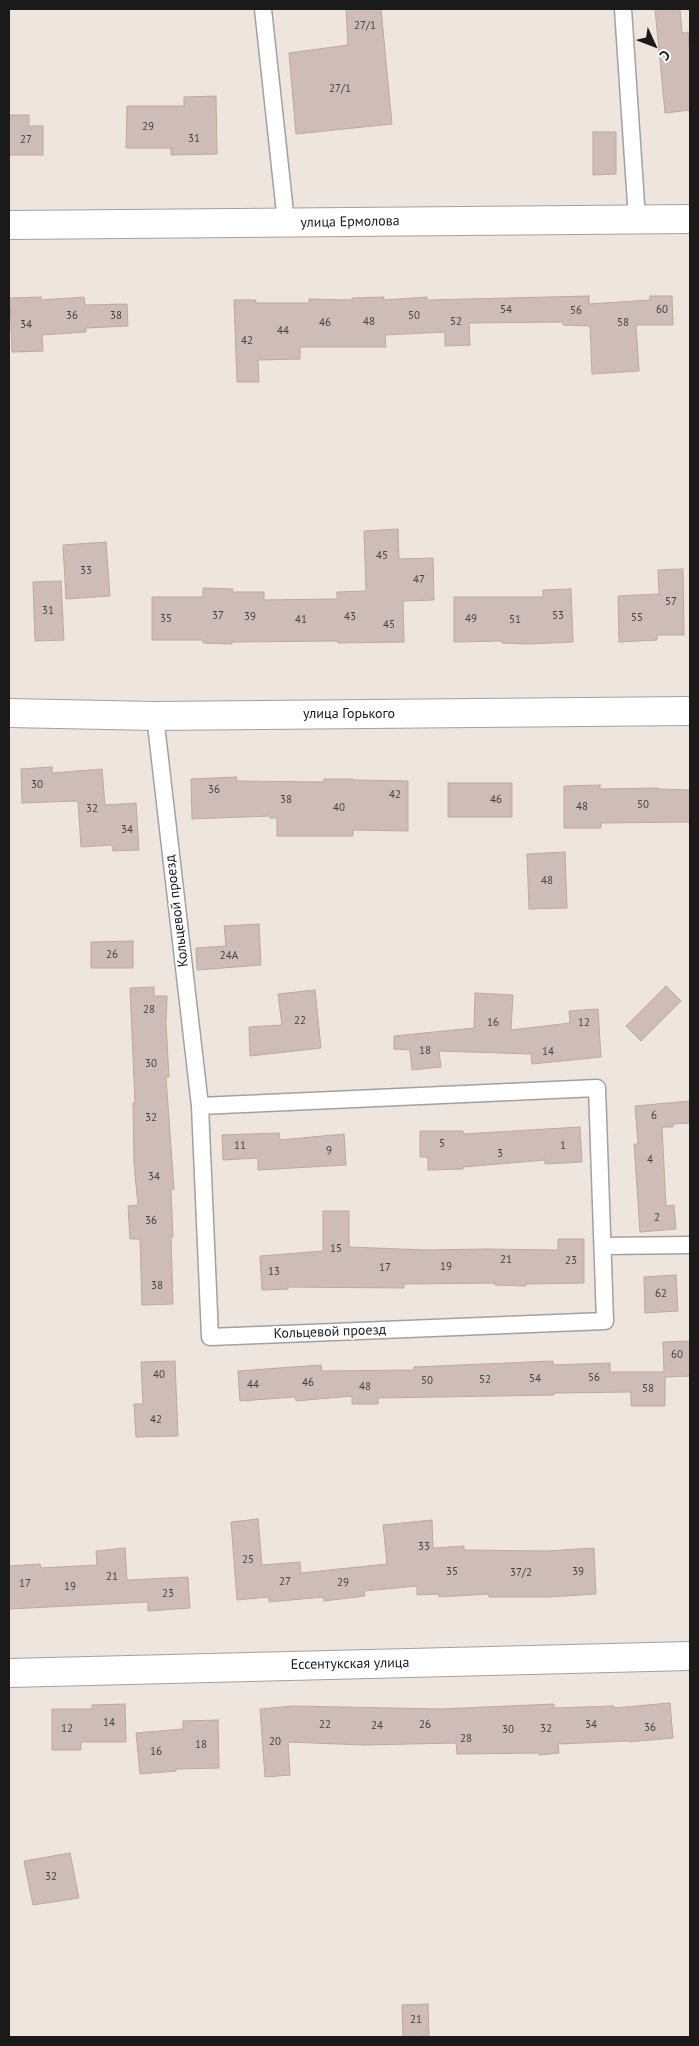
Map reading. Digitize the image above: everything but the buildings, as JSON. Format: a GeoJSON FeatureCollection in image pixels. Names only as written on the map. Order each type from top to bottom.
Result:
{"type":"FeatureCollection","features":[{"type":"Feature","properties":{"kind":"street","name":"улица Ермолова"},"geometry":{"type":"LineString","coordinates":[[9,224],[690,218]]}},
{"type":"Feature","properties":{"kind":"street","name":"улица Горького"},"geometry":{"type":"LineString","coordinates":[[9,713],[154,716],[690,711]]}},
{"type":"Feature","properties":{"kind":"street","name":"Ессентукская улица"},"geometry":{"type":"LineString","coordinates":[[9,1673],[690,1656]]}},
{"type":"Feature","properties":{"kind":"lane"},"geometry":{"type":"LineString","coordinates":[[263,9],[286,222]]}},
{"type":"Feature","properties":{"kind":"lane"},"geometry":{"type":"LineString","coordinates":[[623,9],[637,219]]}},
{"type":"Feature","properties":{"kind":"lane","name":"Кольцевой проезд"},"geometry":{"type":"LineString","coordinates":[[154,716],[200,1106],[210,1337],[605,1322],[604,1246],[597,1088],[200,1106]]}},
{"type":"Feature","properties":{"kind":"lane"},"geometry":{"type":"LineString","coordinates":[[604,1246],[690,1245]]}}]}
